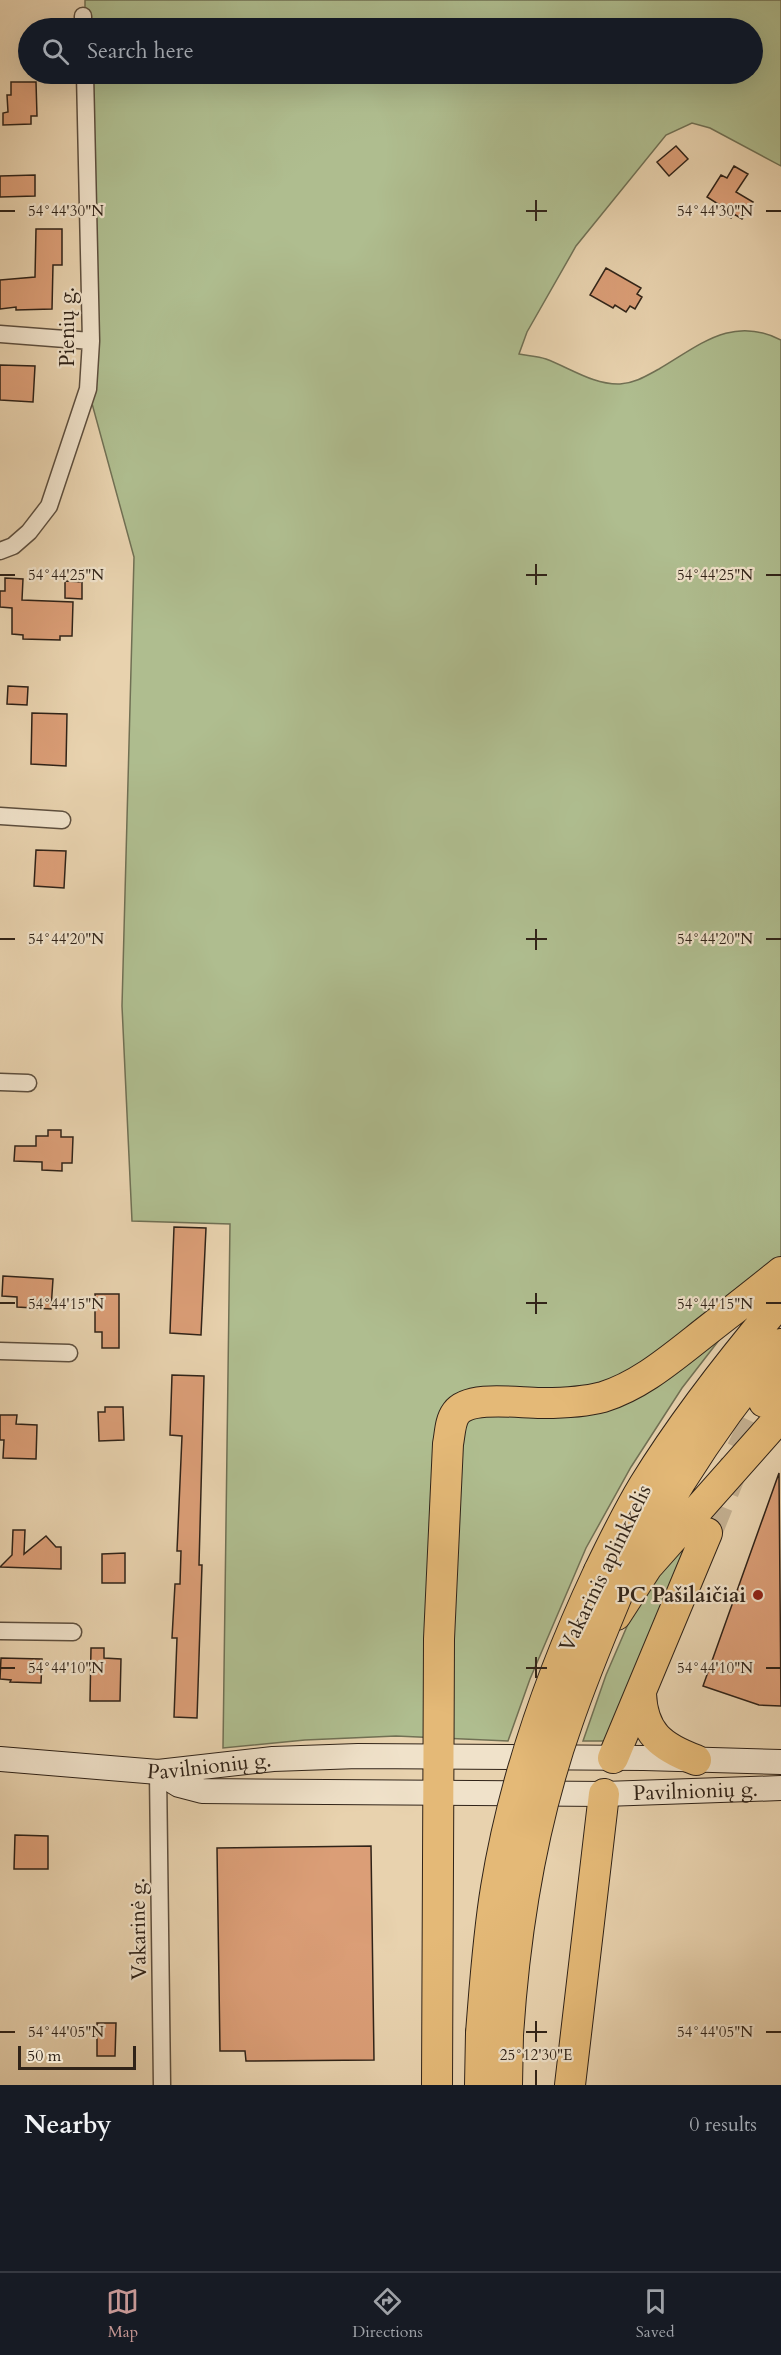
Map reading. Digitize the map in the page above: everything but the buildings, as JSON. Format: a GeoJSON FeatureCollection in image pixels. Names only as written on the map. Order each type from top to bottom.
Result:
{"type":"FeatureCollection","features":[{"type":"Feature","properties":{"kind":"highway"},"geometry":{"type":"LineString","coordinates":[[437,2085],[439,1639],[448,1444],[456,1412],[470,1404],[487,1402],[576,1402],[602,1397],[623,1389],[680,1351],[781,1272]]}},
{"type":"Feature","properties":{"kind":"highway","name":"Vakarinis aplinkkelis"},"geometry":{"type":"LineString","coordinates":[[480,2085],[495,2034],[516,1944],[539,1819],[567,1722],[599,1640],[619,1580],[644,1486],[736,1355],[781,1301]]}},
{"type":"Feature","properties":{"kind":"highway","name":"Vakarinis aplinkkelis"},"geometry":{"type":"LineString","coordinates":[[507,2085],[495,2034],[489,1936],[496,1885],[519,1784],[563,1650],[619,1580],[698,1454],[739,1395],[781,1344]]}},
{"type":"Feature","properties":{"kind":"highway"},"geometry":{"type":"LineString","coordinates":[[619,1580],[658,1554],[772,1409],[781,1375]]}},
{"type":"Feature","properties":{"kind":"highway"},"geometry":{"type":"LineString","coordinates":[[613,1758],[707,1533]]}},
{"type":"Feature","properties":{"kind":"highway"},"geometry":{"type":"LineString","coordinates":[[641,1695],[642,1712],[646,1722],[660,1742],[671,1750],[696,1760]]}},
{"type":"Feature","properties":{"kind":"highway"},"geometry":{"type":"LineString","coordinates":[[570,2085],[594,1794]]}},
{"type":"Feature","properties":{"kind":"street","name":"Pienių g."},"geometry":{"type":"LineString","coordinates":[[0,551],[13,546],[29,532],[49,506],[88,389],[91,341],[85,84]]}},
{"type":"Feature","properties":{"kind":"street"},"geometry":{"type":"LineString","coordinates":[[0,334],[91,341]]}},
{"type":"Feature","properties":{"kind":"street"},"geometry":{"type":"LineString","coordinates":[[0,816],[62,820]]}},
{"type":"Feature","properties":{"kind":"street"},"geometry":{"type":"LineString","coordinates":[[0,1082],[28,1083]]}},
{"type":"Feature","properties":{"kind":"street"},"geometry":{"type":"LineString","coordinates":[[0,1351],[69,1353]]}},
{"type":"Feature","properties":{"kind":"street"},"geometry":{"type":"LineString","coordinates":[[0,1631],[73,1632]]}},
{"type":"Feature","properties":{"kind":"street","name":"Pavilnionių g."},"geometry":{"type":"LineString","coordinates":[[158,1772],[273,1759],[358,1756],[781,1762]]}},
{"type":"Feature","properties":{"kind":"street"},"geometry":{"type":"LineString","coordinates":[[594,1794],[613,1758]]}},
{"type":"Feature","properties":{"kind":"street"},"geometry":{"type":"LineString","coordinates":[[0,1759],[158,1772]]}},
{"type":"Feature","properties":{"kind":"street","name":"Pavilnionių g."},"geometry":{"type":"LineString","coordinates":[[158,1772],[179,1785],[202,1791],[594,1794],[781,1788]]}},
{"type":"Feature","properties":{"kind":"street","name":"Vakarinė g."},"geometry":{"type":"LineString","coordinates":[[158,1772],[162,2085]]}},
{"type":"Feature","properties":{"kind":"green space"},"geometry":{"type":"Polygon","coordinates":[[[85,0],[781,0],[781,166],[710,128],[692,123],[666,135],[576,246],[527,332],[519,354],[546,359],[601,382],[620,384],[640,379],[717,336],[747,331],[763,333],[781,340],[781,1260],[682,1388],[631,1467],[586,1548],[530,1679],[508,1741],[396,1736],[305,1740],[223,1748],[230,1224],[132,1221],[122,1006],[134,557],[88,389],[85,84],[763,84],[763,18],[85,18],[85,0]]]}},
{"type":"Feature","properties":{"kind":"green space"},"geometry":{"type":"Polygon","coordinates":[[[696,1529],[606,1741],[583,1741],[606,1675],[641,1594],[696,1529]]]}},
{"type":"Feature","properties":{"kind":"tunnel"},"geometry":{"type":"LineString","coordinates":[[707,1533],[737,1459],[764,1402]]}},
{"type":"Feature","properties":{"kind":"place","name":"PC Pašilaičiai"},"geometry":{"type":"Point","coordinates":[758,1595]}}]}
